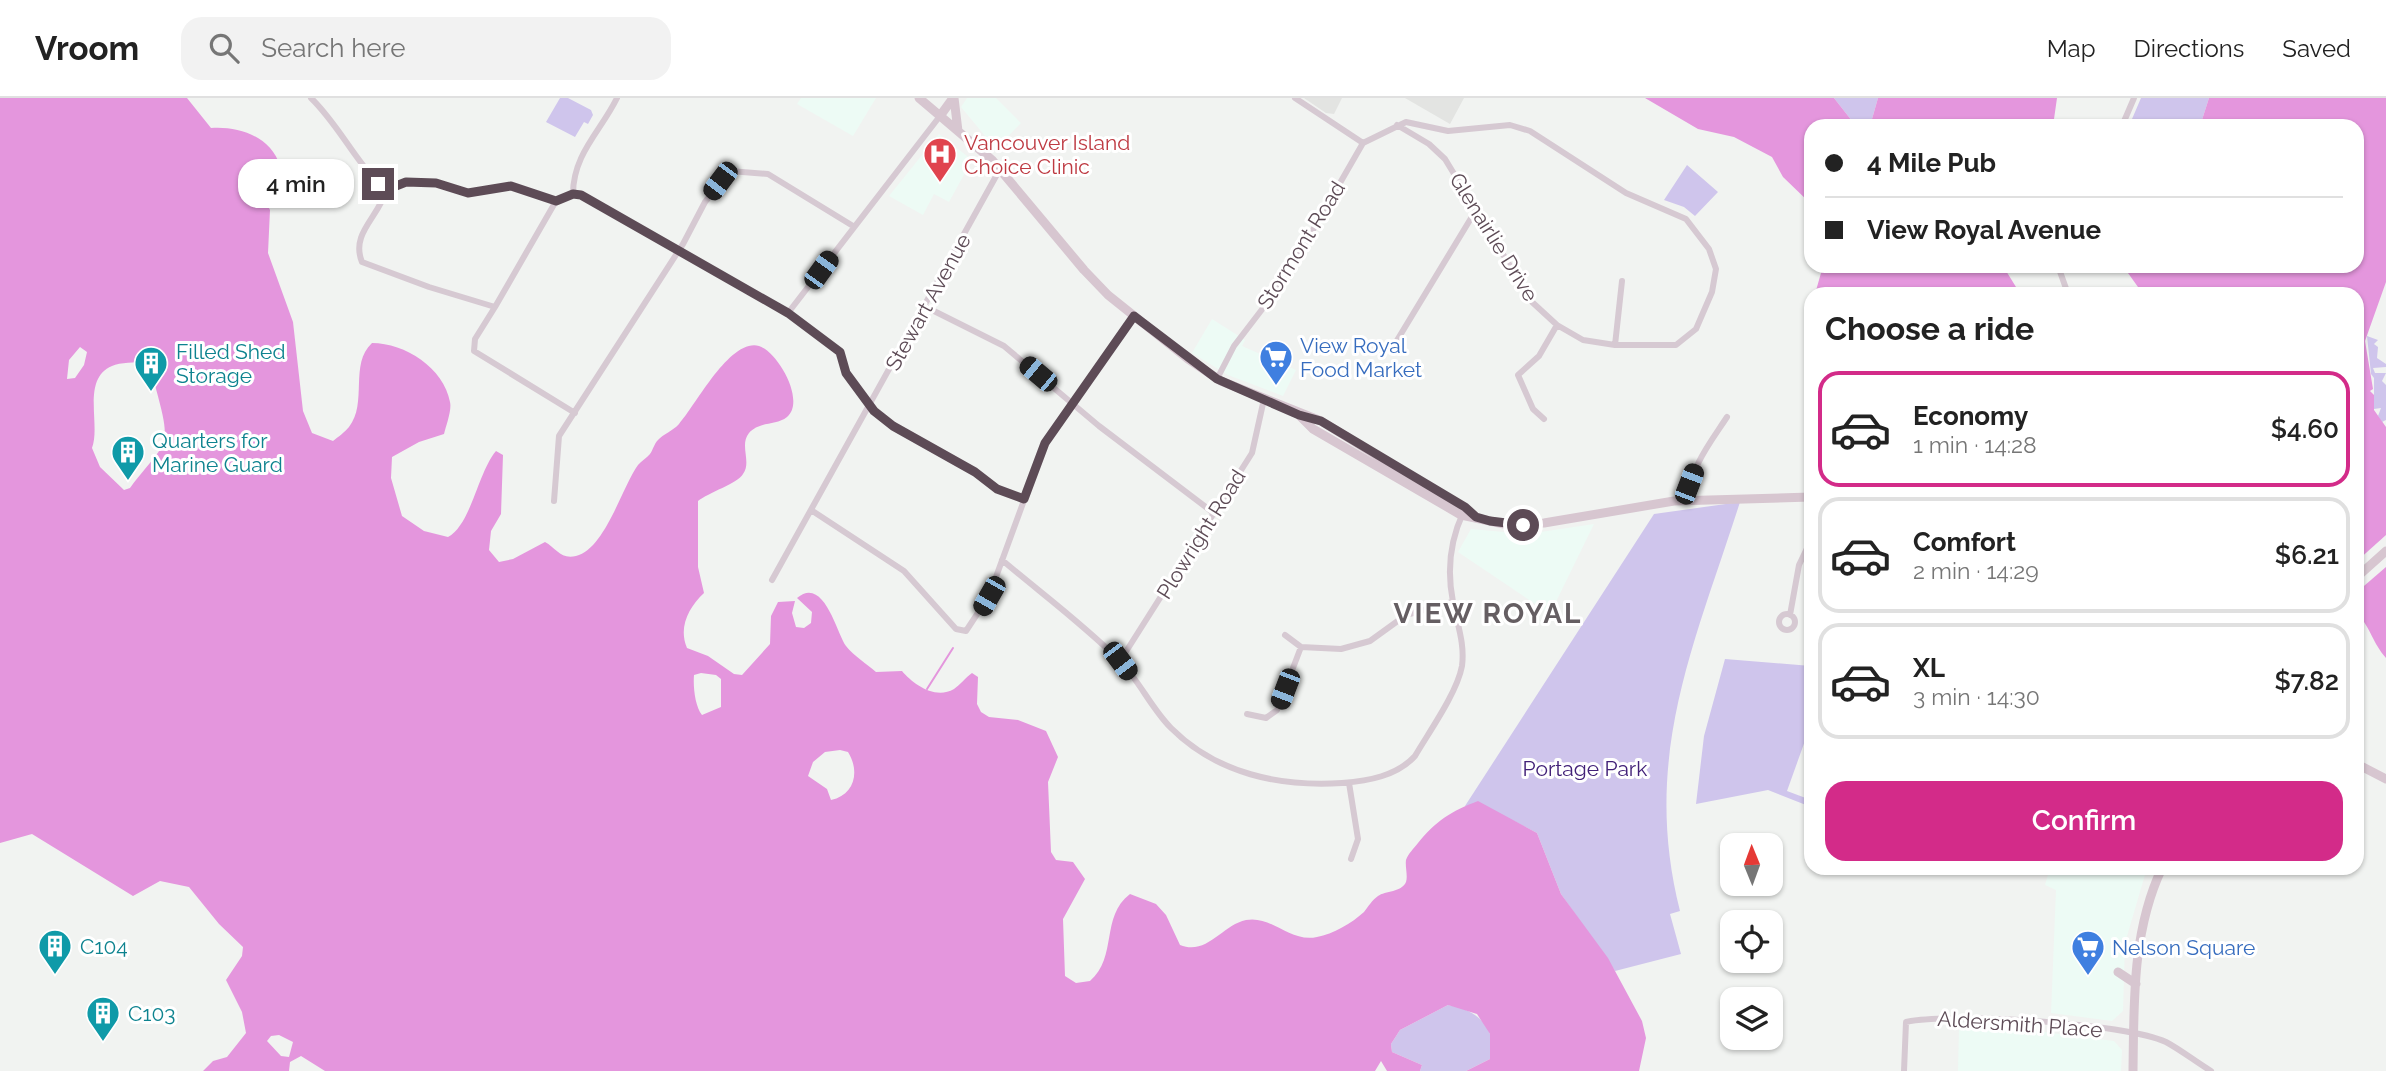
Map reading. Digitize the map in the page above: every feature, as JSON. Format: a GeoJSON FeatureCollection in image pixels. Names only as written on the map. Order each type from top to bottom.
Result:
{"type":"FeatureCollection","features":[{"type":"Feature","properties":{"kind":"main road"},"geometry":{"type":"LineString","coordinates":[[919,98],[1000,169],[1084,270],[1134,316],[1217,379],[1299,415],[1313,429],[1476,517],[1523,525],[1690,500],[1804,497]]}},
{"type":"Feature","properties":{"kind":"main road"},"geometry":{"type":"LineString","coordinates":[[940,116],[954,98]]}},
{"type":"Feature","properties":{"kind":"main road"},"geometry":{"type":"LineString","coordinates":[[954,98],[958,131]]}},
{"type":"Feature","properties":{"kind":"main road"},"geometry":{"type":"LineString","coordinates":[[2364,571],[2386,551]]}},
{"type":"Feature","properties":{"kind":"main road"},"geometry":{"type":"LineString","coordinates":[[2364,768],[2386,779]]}},
{"type":"Feature","properties":{"kind":"main road"},"geometry":{"type":"LineString","coordinates":[[2133,1071],[2137,963],[2143,916],[2159,875]]}},
{"type":"Feature","properties":{"kind":"main road"},"geometry":{"type":"LineString","coordinates":[[2136,984],[2118,972],[2137,963]]}},
{"type":"Feature","properties":{"kind":"street"},"geometry":{"type":"LineString","coordinates":[[311,98],[329,116],[367,172],[386,190]]}},
{"type":"Feature","properties":{"kind":"street"},"geometry":{"type":"LineString","coordinates":[[573,194],[575,172],[582,154],[617,98]]}},
{"type":"Feature","properties":{"kind":"street"},"geometry":{"type":"LineString","coordinates":[[1295,98],[1363,143],[1397,125]]}},
{"type":"Feature","properties":{"kind":"street"},"geometry":{"type":"LineString","coordinates":[[2125,119],[2134,98]]}},
{"type":"Feature","properties":{"kind":"street"},"geometry":{"type":"LineString","coordinates":[[788,313],[940,116]]}},
{"type":"Feature","properties":{"kind":"street","name":"Glenairlie Drive"},"geometry":{"type":"LineString","coordinates":[[1411,121],[1448,131],[1510,125],[1530,131],[1626,193],[1678,214],[1695,228],[1709,249],[1716,269],[1712,292],[1696,329],[1676,345],[1615,345],[1583,340],[1557,326],[1532,302],[1438,152],[1397,125],[1411,121]]}},
{"type":"Feature","properties":{"kind":"street","name":"Stormont Road"},"geometry":{"type":"LineString","coordinates":[[1217,379],[1234,346],[1283,282],[1363,143]]}},
{"type":"Feature","properties":{"kind":"street","name":"Stewart Avenue"},"geometry":{"type":"LineString","coordinates":[[772,580],[870,408],[1000,169]]}},
{"type":"Feature","properties":{"kind":"street"},"geometry":{"type":"LineString","coordinates":[[554,501],[559,436],[705,202],[730,170],[768,174],[853,226]]}},
{"type":"Feature","properties":{"kind":"street"},"geometry":{"type":"LineString","coordinates":[[495,307],[429,287],[362,262],[359,254],[361,236],[386,190],[406,182],[436,183],[468,193],[511,186],[556,201]]}},
{"type":"Feature","properties":{"kind":"street"},"geometry":{"type":"LineString","coordinates":[[575,413],[474,351],[475,339],[556,201],[573,194],[581,195],[788,313],[840,352],[846,373],[870,408],[893,426],[975,472],[997,489],[1024,499]]}},
{"type":"Feature","properties":{"kind":"street"},"geometry":{"type":"LineString","coordinates":[[1393,347],[1442,262],[1476,210]]}},
{"type":"Feature","properties":{"kind":"street"},"geometry":{"type":"LineString","coordinates":[[1615,345],[1622,281]]}},
{"type":"Feature","properties":{"kind":"street"},"geometry":{"type":"LineString","coordinates":[[926,307],[1004,346],[1215,513]]}},
{"type":"Feature","properties":{"kind":"street"},"geometry":{"type":"LineString","coordinates":[[811,510],[904,571],[956,629],[963,632],[989,596],[1045,443],[1134,316]]}},
{"type":"Feature","properties":{"kind":"street"},"geometry":{"type":"LineString","coordinates":[[1544,419],[1533,409],[1518,375],[1539,356],[1557,326]]}},
{"type":"Feature","properties":{"kind":"street","name":"Plowright Road"},"geometry":{"type":"LineString","coordinates":[[1120,661],[1252,453],[1264,399]]}},
{"type":"Feature","properties":{"kind":"street"},"geometry":{"type":"LineString","coordinates":[[1690,500],[1689,484],[1698,463],[1727,416]]}},
{"type":"Feature","properties":{"kind":"street"},"geometry":{"type":"LineString","coordinates":[[1002,560],[1120,661],[1171,728],[1210,757],[1255,778],[1305,786],[1349,783],[1404,768],[1415,756],[1461,668],[1463,643],[1452,602],[1450,555],[1463,511]]}},
{"type":"Feature","properties":{"kind":"street"},"geometry":{"type":"LineString","coordinates":[[1790,615],[1799,565],[1804,555]]}},
{"type":"Feature","properties":{"kind":"street"},"geometry":{"type":"LineString","coordinates":[[1285,635],[1301,647],[1341,649],[1370,641],[1406,615],[1452,602]]}},
{"type":"Feature","properties":{"kind":"street"},"geometry":{"type":"LineString","coordinates":[[1247,714],[1266,718],[1276,710],[1301,647]]}},
{"type":"Feature","properties":{"kind":"street"},"geometry":{"type":"LineString","coordinates":[[1349,783],[1358,839],[1350,859]]}},
{"type":"Feature","properties":{"kind":"street","name":"Aldersmith Place"},"geometry":{"type":"LineString","coordinates":[[1904,1071],[1906,1021],[1930,1017],[2025,1021],[2134,1033],[2164,1042],[2211,1071]]}},
{"type":"Feature","properties":{"kind":"shaded area"},"geometry":{"type":"Polygon","coordinates":[[[0,98],[187,98],[211,128],[232,129],[252,135],[269,147],[280,166],[266,180],[261,193],[270,210],[268,253],[293,322],[303,411],[312,433],[333,441],[349,427],[357,407],[361,362],[372,343],[397,347],[410,353],[440,378],[450,405],[444,434],[419,442],[392,457],[391,478],[402,516],[424,531],[448,537],[456,531],[469,510],[484,472],[496,451],[503,455],[501,514],[491,531],[489,550],[499,562],[513,559],[545,542],[559,553],[576,556],[596,542],[638,465],[650,454],[660,438],[679,424],[725,362],[748,346],[759,346],[774,357],[792,389],[792,410],[783,420],[753,429],[746,438],[746,464],[743,474],[698,501],[698,567],[704,593],[686,618],[684,633],[687,648],[708,656],[734,674],[742,675],[770,644],[771,616],[778,602],[795,601],[792,613],[796,627],[804,628],[811,623],[812,612],[797,598],[806,593],[815,594],[828,609],[846,646],[876,672],[902,671],[918,685],[939,693],[954,689],[972,673],[978,677],[977,704],[981,712],[989,717],[1018,720],[1046,731],[1058,757],[1048,782],[1051,852],[1056,860],[1073,862],[1085,879],[1063,919],[1065,976],[1076,983],[1090,981],[1099,971],[1104,961],[1115,914],[1130,894],[1156,904],[1166,915],[1180,945],[1190,947],[1206,943],[1246,920],[1264,921],[1307,938],[1342,928],[1364,912],[1378,896],[1404,885],[1407,880],[1407,858],[1425,835],[1445,818],[1478,801],[1537,833],[1561,894],[1608,958],[1642,1021],[1646,1038],[1639,1071],[1466,1071],[1490,1059],[1490,1034],[1477,1014],[1448,1005],[1400,1030],[1391,1044],[1392,1052],[1422,1065],[1420,1071],[1387,1071],[1381,1061],[1375,1071],[325,1071],[301,1056],[290,1062],[289,1071],[203,1071],[213,1061],[227,1057],[246,1033],[242,1012],[226,980],[242,956],[243,947],[219,924],[189,887],[160,881],[133,896],[32,834],[0,843],[0,98]],[[80,347],[69,360],[67,379],[75,378],[84,365],[87,352],[80,347]],[[145,361],[119,364],[103,372],[97,381],[94,392],[92,448],[100,467],[124,490],[130,488],[159,452],[165,435],[153,365],[145,361]],[[694,675],[695,696],[702,715],[721,707],[721,679],[716,675],[694,675]],[[825,752],[813,762],[808,776],[827,789],[831,800],[850,788],[854,767],[848,752],[825,752]],[[279,1035],[271,1036],[267,1041],[281,1056],[289,1057],[293,1042],[279,1035]]]}},
{"type":"Feature","properties":{"kind":"shaded area"},"geometry":{"type":"Polygon","coordinates":[[[801,98],[876,98],[853,136],[797,104],[801,98]]]}},
{"type":"Feature","properties":{"kind":"shaded area"},"geometry":{"type":"Polygon","coordinates":[[[967,98],[996,98],[1021,123],[996,149],[961,107],[967,98]]]}},
{"type":"Feature","properties":{"kind":"shaded area"},"geometry":{"type":"Polygon","coordinates":[[[1304,98],[1342,98],[1334,114],[1326,113],[1304,98]]]}},
{"type":"Feature","properties":{"kind":"shaded area"},"geometry":{"type":"Polygon","coordinates":[[[1405,98],[1464,98],[1450,124],[1405,98]]]}},
{"type":"Feature","properties":{"kind":"shaded area"},"geometry":{"type":"Polygon","coordinates":[[[1645,98],[1834,98],[1850,119],[1804,119],[1804,197],[1783,177],[1772,157],[1734,137],[1698,129],[1645,98]]]}},
{"type":"Feature","properties":{"kind":"shaded area"},"geometry":{"type":"Polygon","coordinates":[[[1878,98],[2057,98],[2054,119],[1872,119],[1878,98]]]}},
{"type":"Feature","properties":{"kind":"shaded area"},"geometry":{"type":"Polygon","coordinates":[[[2209,98],[2386,98],[2386,282],[2365,341],[2374,410],[2386,427],[2386,658],[2364,622],[2364,287],[2138,287],[2128,273],[2364,273],[2364,119],[2202,119],[2209,98]]]}},
{"type":"Feature","properties":{"kind":"shaded area"},"geometry":{"type":"Polygon","coordinates":[[[939,134],[972,160],[949,202],[934,194],[923,215],[889,196],[939,134]]]}},
{"type":"Feature","properties":{"kind":"shaded area"},"geometry":{"type":"Polygon","coordinates":[[[1821,273],[2007,273],[2016,287],[1817,287],[1821,273]]]}},
{"type":"Feature","properties":{"kind":"shaded area"},"geometry":{"type":"Polygon","coordinates":[[[1212,319],[1245,340],[1242,346],[1296,370],[1283,396],[1228,375],[1192,353],[1212,319]]]}},
{"type":"Feature","properties":{"kind":"shaded area"},"geometry":{"type":"Polygon","coordinates":[[[1594,524],[1550,614],[1458,552],[1471,529],[1527,534],[1594,524]]]}},
{"type":"Feature","properties":{"kind":"shaded area","name":"Nelson Square"},"geometry":{"type":"Polygon","coordinates":[[[2048,875],[2145,875],[2125,943],[2123,1011],[2112,1021],[2051,1013],[2056,890],[2045,885],[2048,875]]]}},
{"type":"Feature","properties":{"kind":"shaded area"},"geometry":{"type":"Polygon","coordinates":[[[1959,1029],[2036,1031],[2114,1041],[2122,1050],[2121,1071],[1958,1071],[1959,1029]]]}},
{"type":"Feature","properties":{"kind":"green space"},"geometry":{"type":"Polygon","coordinates":[[[560,98],[568,98],[591,110],[593,115],[588,124],[584,122],[575,137],[546,122],[560,98]]]}},
{"type":"Feature","properties":{"kind":"green space"},"geometry":{"type":"Polygon","coordinates":[[[1834,98],[1878,98],[1872,119],[1850,119],[1834,98]]]}},
{"type":"Feature","properties":{"kind":"green space"},"geometry":{"type":"Polygon","coordinates":[[[2141,98],[2209,98],[2202,119],[2132,119],[2141,98]]]}},
{"type":"Feature","properties":{"kind":"green space"},"geometry":{"type":"Polygon","coordinates":[[[1687,165],[1718,192],[1695,216],[1684,207],[1664,200],[1687,165]]]}},
{"type":"Feature","properties":{"kind":"green space"},"geometry":{"type":"Polygon","coordinates":[[[2367,336],[2378,340],[2374,344],[2378,347],[2377,358],[2386,364],[2386,367],[2373,368],[2375,373],[2386,373],[2382,381],[2386,385],[2386,420],[2382,422],[2378,416],[2381,408],[2374,409],[2374,378],[2371,374],[2367,336]]]}},
{"type":"Feature","properties":{"kind":"green space","name":"Portage Park"},"geometry":{"type":"Polygon","coordinates":[[[1740,502],[1691,654],[1678,703],[1670,752],[1666,802],[1669,855],[1680,911],[1670,914],[1681,954],[1615,971],[1561,894],[1537,833],[1514,821],[1465,806],[1654,514],[1740,502]]]}},
{"type":"Feature","properties":{"kind":"green space","name":"Portage Park"},"geometry":{"type":"Polygon","coordinates":[[[1725,659],[1804,665],[1804,744],[1787,791],[1804,797],[1804,804],[1768,790],[1696,804],[1704,736],[1725,659]]]}},
{"type":"Feature","properties":{"kind":"green space"},"geometry":{"type":"Polygon","coordinates":[[[1448,1005],[1476,1015],[1483,1021],[1491,1038],[1490,1059],[1466,1071],[1420,1071],[1422,1065],[1392,1052],[1391,1044],[1400,1030],[1448,1005]]]}},
{"type":"Feature","properties":{"kind":"pier"},"geometry":{"type":"Polygon","coordinates":[[[2386,535],[2386,567],[2364,586],[2364,555],[2386,535]]]}},
{"type":"Feature","properties":{"kind":"waterway"},"geometry":{"type":"LineString","coordinates":[[927,689],[953,648]]}},
{"type":"Feature","properties":{"kind":"place","name":"Vancouver Island Choice Clinic"},"geometry":{"type":"Point","coordinates":[940,184]}},
{"type":"Feature","properties":{"kind":"place","name":"View Royal Food Market"},"geometry":{"type":"Point","coordinates":[1276,387]}},
{"type":"Feature","properties":{"kind":"place","name":"Filled Shed Storage"},"geometry":{"type":"Point","coordinates":[151,393]}},
{"type":"Feature","properties":{"kind":"place","name":"Quarters for Marine Guard"},"geometry":{"type":"Point","coordinates":[128,482]}},
{"type":"Feature","properties":{"kind":"place","name":"C104"},"geometry":{"type":"Point","coordinates":[55,976]}},
{"type":"Feature","properties":{"kind":"place","name":"Nelson Square"},"geometry":{"type":"Point","coordinates":[2088,977]}},
{"type":"Feature","properties":{"kind":"place","name":"C103"},"geometry":{"type":"Point","coordinates":[103,1043]}},
{"type":"Feature","properties":{"kind":"district","name":"VIEW ROYAL"},"geometry":{"type":"Point","coordinates":[1488,613]}},
{"type":"Feature","properties":{"kind":"route"},"geometry":{"type":"LineString","coordinates":[[378,184],[386,190],[406,182],[436,183],[468,193],[496,186],[511,186],[556,201],[573,194],[581,195],[759,294],[788,313],[840,352],[846,373],[869,407],[893,426],[975,472],[997,489],[1024,499],[1045,443],[1134,316],[1221,382],[1299,415],[1321,421],[1465,507],[1476,517],[1504,524],[1523,525]]}}]}
